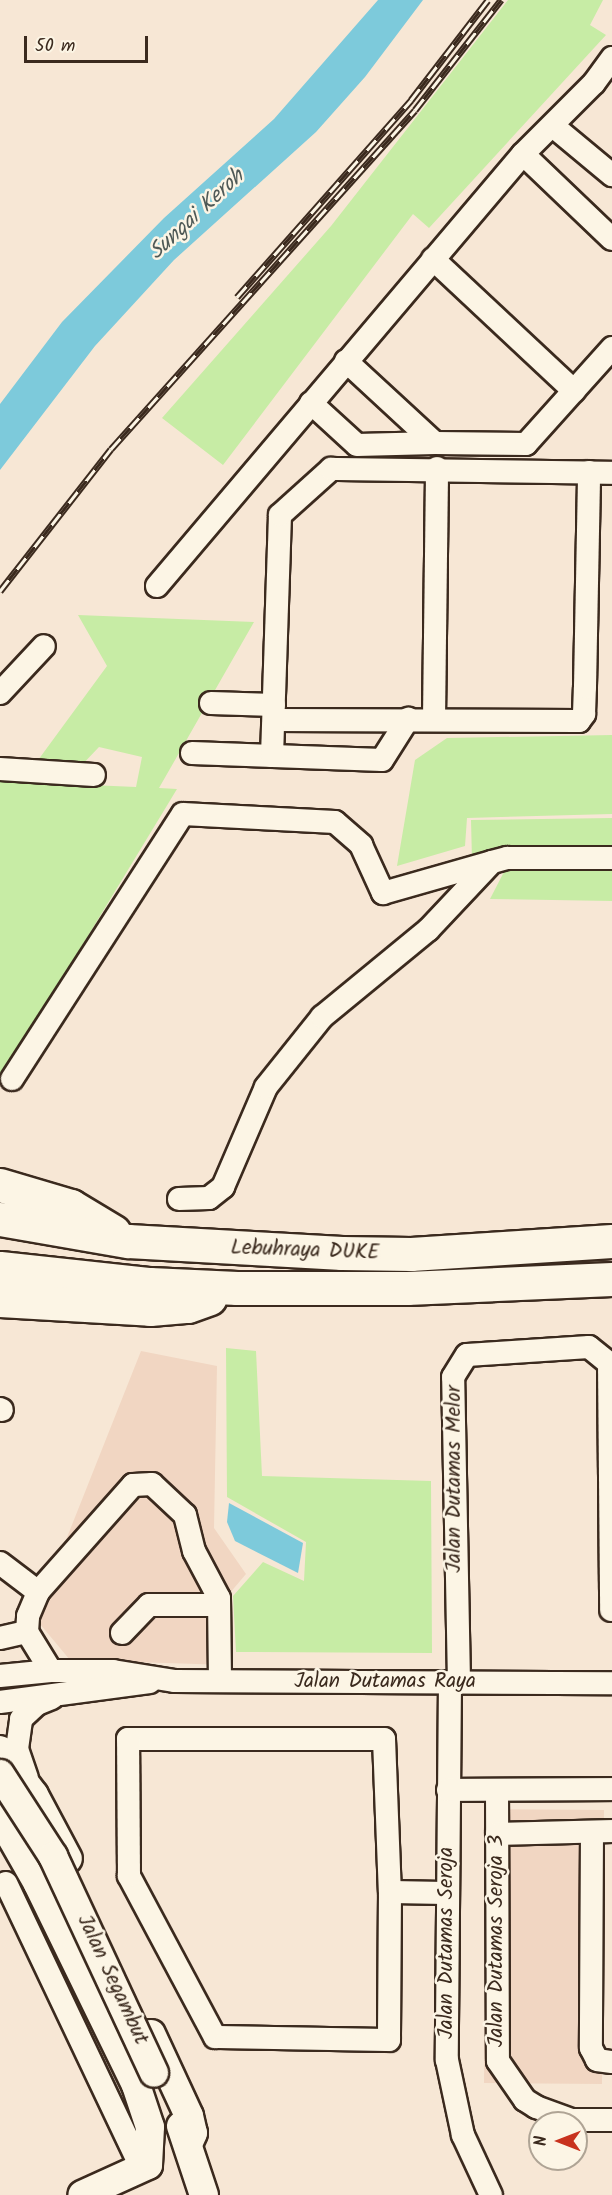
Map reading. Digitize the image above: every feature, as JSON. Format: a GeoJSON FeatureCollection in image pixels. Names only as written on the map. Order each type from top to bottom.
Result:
{"type":"FeatureCollection","features":[{"type":"Feature","properties":{"kind":"highway"},"geometry":{"type":"LineString","coordinates":[[0,1185],[72,1206],[128,1241]]}},
{"type":"Feature","properties":{"kind":"highway","name":"Lebuhraya DUKE"},"geometry":{"type":"LineString","coordinates":[[0,1219],[128,1241],[411,1254],[612,1241]]}},
{"type":"Feature","properties":{"kind":"highway","name":"Lebuhraya DUKE"},"geometry":{"type":"LineString","coordinates":[[0,1268],[150,1284],[237,1288],[408,1288],[612,1279]]}},
{"type":"Feature","properties":{"kind":"highway"},"geometry":{"type":"LineString","coordinates":[[0,1300],[150,1310],[188,1306],[237,1288]]}},
{"type":"Feature","properties":{"kind":"main road"},"geometry":{"type":"LineString","coordinates":[[0,1750],[39,1804],[189,2116],[193,2133],[189,2142]]}},
{"type":"Feature","properties":{"kind":"main road","name":"Jalan Segambut"},"geometry":{"type":"LineString","coordinates":[[0,1774],[53,1856],[145,2079],[150,2127],[145,2167]]}},
{"type":"Feature","properties":{"kind":"main road"},"geometry":{"type":"LineString","coordinates":[[0,1794],[23,1793],[39,1804]]}},
{"type":"Feature","properties":{"kind":"main road","name":"Jalan Segambut"},"geometry":{"type":"LineString","coordinates":[[0,1817],[145,2079],[189,2142],[204,2193]]}},
{"type":"Feature","properties":{"kind":"main road"},"geometry":{"type":"LineString","coordinates":[[3,1858],[132,2115],[150,2127]]}},
{"type":"Feature","properties":{"kind":"main road"},"geometry":{"type":"LineString","coordinates":[[82,2195],[145,2167],[179,2168],[204,2193]]}},
{"type":"Feature","properties":{"kind":"street"},"geometry":{"type":"LineString","coordinates":[[157,586],[523,154],[553,126],[612,58]]}},
{"type":"Feature","properties":{"kind":"street"},"geometry":{"type":"LineString","coordinates":[[553,126],[612,176]]}},
{"type":"Feature","properties":{"kind":"street"},"geometry":{"type":"LineString","coordinates":[[523,154],[612,239]]}},
{"type":"Feature","properties":{"kind":"street"},"geometry":{"type":"LineString","coordinates":[[433,260],[574,391]]}},
{"type":"Feature","properties":{"kind":"street"},"geometry":{"type":"LineString","coordinates":[[311,403],[357,446],[435,443],[526,444],[612,348]]}},
{"type":"Feature","properties":{"kind":"street"},"geometry":{"type":"LineString","coordinates":[[346,361],[435,443]]}},
{"type":"Feature","properties":{"kind":"street"},"geometry":{"type":"LineString","coordinates":[[434,719],[437,468]]}},
{"type":"Feature","properties":{"kind":"street"},"geometry":{"type":"LineString","coordinates":[[272,756],[280,515],[331,469],[437,468],[612,473]]}},
{"type":"Feature","properties":{"kind":"street"},"geometry":{"type":"LineString","coordinates":[[211,703],[274,712],[408,719],[572,723],[584,714],[589,472]]}},
{"type":"Feature","properties":{"kind":"street"},"geometry":{"type":"LineString","coordinates":[[0,693],[44,646]]}},
{"type":"Feature","properties":{"kind":"street"},"geometry":{"type":"LineString","coordinates":[[192,753],[382,760],[408,719]]}},
{"type":"Feature","properties":{"kind":"street"},"geometry":{"type":"LineString","coordinates":[[0,769],[94,775]]}},
{"type":"Feature","properties":{"kind":"street"},"geometry":{"type":"LineString","coordinates":[[12,1079],[183,814],[335,822],[361,845],[383,893],[507,858],[612,858]]}},
{"type":"Feature","properties":{"kind":"street"},"geometry":{"type":"LineString","coordinates":[[179,1199],[209,1198],[223,1187],[266,1087],[322,1017],[428,930],[492,862]]}},
{"type":"Feature","properties":{"kind":"street","name":"Jalan Dutamas Melor"},"geometry":{"type":"LineString","coordinates":[[454,1682],[453,1377],[467,1355],[589,1347],[609,1363],[611,1610]]}},
{"type":"Feature","properties":{"kind":"street"},"geometry":{"type":"LineString","coordinates":[[51,1671],[27,1632],[28,1616],[38,1592],[133,1485],[152,1484],[185,1515],[194,1551],[219,1605],[220,1681]]}},
{"type":"Feature","properties":{"kind":"street"},"geometry":{"type":"LineString","coordinates":[[0,1563],[38,1592]]}},
{"type":"Feature","properties":{"kind":"street"},"geometry":{"type":"LineString","coordinates":[[122,1633],[149,1605],[219,1605]]}},
{"type":"Feature","properties":{"kind":"street"},"geometry":{"type":"LineString","coordinates":[[0,1638],[27,1632]]}},
{"type":"Feature","properties":{"kind":"street","name":"Jalan Dutamas Raya"},"geometry":{"type":"LineString","coordinates":[[0,1676],[51,1671],[113,1671],[158,1680],[612,1683]]}},
{"type":"Feature","properties":{"kind":"street","name":"Jalan Dutamas Raya"},"geometry":{"type":"LineString","coordinates":[[0,1702],[67,1691],[123,1688],[158,1680]]}},
{"type":"Feature","properties":{"kind":"street","name":"Jalan Dutamas Seroja"},"geometry":{"type":"LineString","coordinates":[[454,1682],[448,1790],[446,2034],[451,2091],[463,2135],[491,2195]]}},
{"type":"Feature","properties":{"kind":"street"},"geometry":{"type":"LineString","coordinates":[[39,1804],[17,1749],[21,1719],[37,1704],[67,1691]]}},
{"type":"Feature","properties":{"kind":"street"},"geometry":{"type":"LineString","coordinates":[[128,1738],[384,1739],[390,1892],[389,2040],[215,2037],[129,1876],[128,1738]]}},
{"type":"Feature","properties":{"kind":"street"},"geometry":{"type":"LineString","coordinates":[[448,1790],[612,1790]]}},
{"type":"Feature","properties":{"kind":"street","name":"Jalan Dutamas Seroja 3"},"geometry":{"type":"LineString","coordinates":[[497,1790],[498,2061],[525,2100],[536,2107],[572,2120],[612,2120]]}},
{"type":"Feature","properties":{"kind":"street"},"geometry":{"type":"LineString","coordinates":[[497,1834],[602,1832],[591,2048],[597,2060],[612,2062]]}},
{"type":"Feature","properties":{"kind":"street"},"geometry":{"type":"LineString","coordinates":[[3,1858],[145,2167]]}},
{"type":"Feature","properties":{"kind":"street"},"geometry":{"type":"LineString","coordinates":[[390,1892],[447,1893]]}},
{"type":"Feature","properties":{"kind":"shaded area"},"geometry":{"type":"Polygon","coordinates":[[[141,1351],[217,1366],[214,1528],[246,1574],[229,1594],[228,1665],[70,1660],[35,1618],[141,1351]]]}},
{"type":"Feature","properties":{"kind":"shaded area"},"geometry":{"type":"Polygon","coordinates":[[[487,1809],[604,1810],[602,2084],[484,2083],[487,1809]]]}},
{"type":"Feature","properties":{"kind":"green space"},"geometry":{"type":"Polygon","coordinates":[[[508,0],[603,0],[590,25],[606,35],[429,228],[413,214],[223,465],[162,418],[331,226],[508,0]]]}},
{"type":"Feature","properties":{"kind":"green space"},"geometry":{"type":"Polygon","coordinates":[[[78,615],[254,622],[159,788],[177,789],[0,1081],[0,781],[136,787],[142,757],[99,747],[79,768],[33,767],[107,666],[78,615]]]}},
{"type":"Feature","properties":{"kind":"green space"},"geometry":{"type":"Polygon","coordinates":[[[612,735],[612,814],[467,818],[465,846],[397,866],[415,760],[447,738],[612,735]]]}},
{"type":"Feature","properties":{"kind":"green space"},"geometry":{"type":"Polygon","coordinates":[[[612,818],[612,848],[472,860],[471,820],[612,818]]]}},
{"type":"Feature","properties":{"kind":"green space"},"geometry":{"type":"Polygon","coordinates":[[[507,866],[612,870],[612,901],[490,899],[507,866]]]}},
{"type":"Feature","properties":{"kind":"green space"},"geometry":{"type":"Polygon","coordinates":[[[226,1348],[256,1351],[262,1476],[431,1481],[432,1653],[236,1652],[233,1596],[263,1562],[304,1581],[306,1542],[227,1497],[226,1348]]]}},
{"type":"Feature","properties":{"kind":"water","name":"Sungai Keroh"},"geometry":{"type":"Polygon","coordinates":[[[378,0],[423,0],[365,77],[316,132],[174,260],[95,346],[0,470],[0,404],[62,322],[164,218],[274,119],[378,0]]]}},
{"type":"Feature","properties":{"kind":"water"},"geometry":{"type":"Polygon","coordinates":[[[229,1503],[303,1543],[298,1573],[235,1541],[227,1522],[229,1503]]]}},
{"type":"Feature","properties":{"kind":"railway"},"geometry":{"type":"LineString","coordinates":[[237,297],[411,100],[488,0]]}},
{"type":"Feature","properties":{"kind":"railway"},"geometry":{"type":"LineString","coordinates":[[0,591],[111,449],[415,110],[501,0]]}}]}
